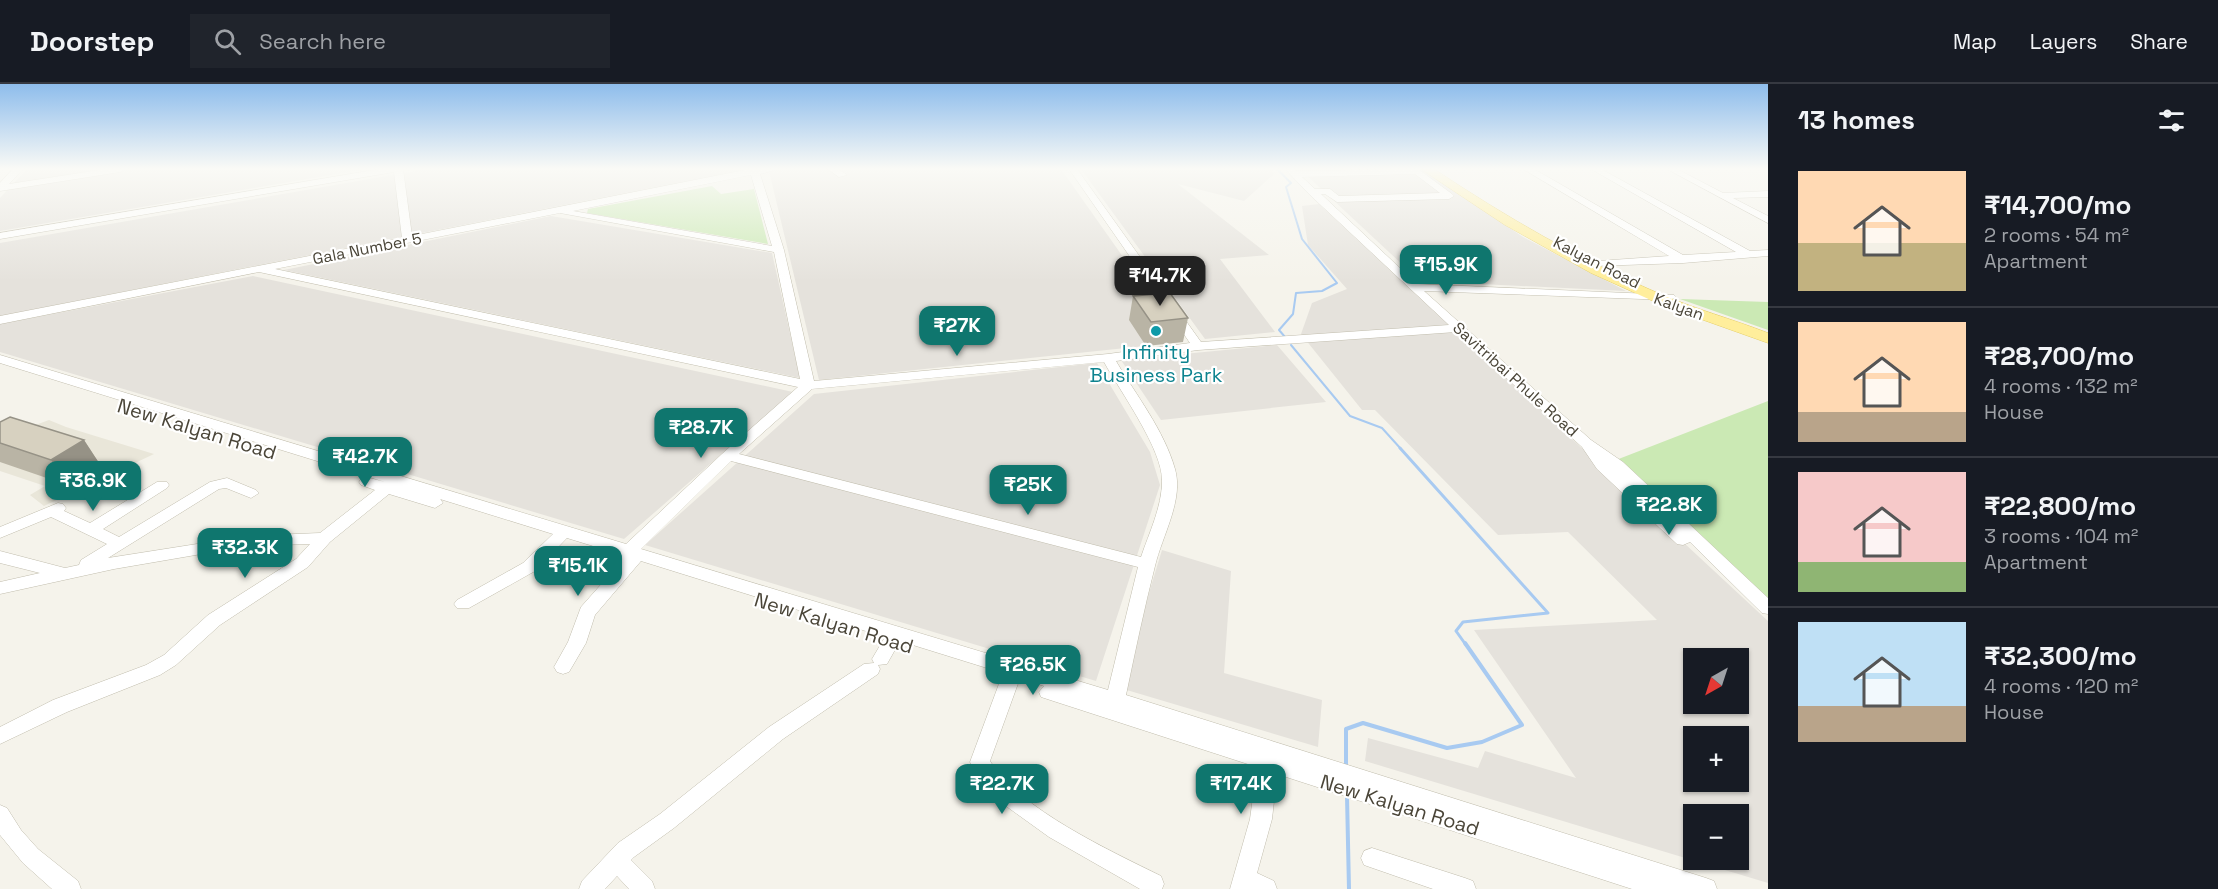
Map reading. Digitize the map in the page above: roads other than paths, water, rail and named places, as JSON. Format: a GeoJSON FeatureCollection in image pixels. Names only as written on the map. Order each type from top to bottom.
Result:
{"type":"FeatureCollection","features":[{"type":"Feature","properties":{"kind":"main road","name":"Kalyan Road"},"geometry":{"type":"LineString","coordinates":[[1486,207],[1508,223],[1595,266]]}},
{"type":"Feature","properties":{"kind":"main road","name":"Kalyan"},"geometry":{"type":"LineString","coordinates":[[1595,266],[1664,298],[1768,338]]}},
{"type":"Feature","properties":{"kind":"main road"},"geometry":{"type":"LineString","coordinates":[[1664,298],[1768,331]]}},
{"type":"Feature","properties":{"kind":"street"},"geometry":{"type":"LineString","coordinates":[[0,236],[173,207]]}},
{"type":"Feature","properties":{"kind":"street"},"geometry":{"type":"LineString","coordinates":[[403,207],[407,239]]}},
{"type":"Feature","properties":{"kind":"street","name":"Gala Number 5"},"geometry":{"type":"LineString","coordinates":[[0,320],[572,207]]}},
{"type":"Feature","properties":{"kind":"street"},"geometry":{"type":"LineString","coordinates":[[765,207],[779,250],[808,385]]}},
{"type":"Feature","properties":{"kind":"street"},"geometry":{"type":"LineString","coordinates":[[1100,207],[1198,346]]}},
{"type":"Feature","properties":{"kind":"street","name":"Savitribai Phule Road"},"geometry":{"type":"LineString","coordinates":[[1328,207],[1586,443],[1618,465],[1768,608]]}},
{"type":"Feature","properties":{"kind":"street"},"geometry":{"type":"LineString","coordinates":[[1592,207],[1683,260]]}},
{"type":"Feature","properties":{"kind":"street"},"geometry":{"type":"LineString","coordinates":[[1662,207],[1749,255]]}},
{"type":"Feature","properties":{"kind":"street"},"geometry":{"type":"LineString","coordinates":[[1745,207],[1768,219]]}},
{"type":"Feature","properties":{"kind":"street"},"geometry":{"type":"LineString","coordinates":[[555,210],[779,250]]}},
{"type":"Feature","properties":{"kind":"street"},"geometry":{"type":"LineString","coordinates":[[1595,266],[1768,253]]}},
{"type":"Feature","properties":{"kind":"street"},"geometry":{"type":"LineString","coordinates":[[259,269],[808,385],[1108,358],[1198,346],[1460,328]]}},
{"type":"Feature","properties":{"kind":"street"},"geometry":{"type":"LineString","coordinates":[[1414,287],[1664,298]]}},
{"type":"Feature","properties":{"kind":"street"},"geometry":{"type":"LineString","coordinates":[[1108,358],[1160,450],[1170,478],[1162,518],[1147,564],[1113,707]]}},
{"type":"Feature","properties":{"kind":"street"},"geometry":{"type":"LineString","coordinates":[[0,359],[183,421]]}},
{"type":"Feature","properties":{"kind":"street","name":"New Kalyan Road"},"geometry":{"type":"LineString","coordinates":[[0,368],[183,421],[893,637]]}},
{"type":"Feature","properties":{"kind":"street"},"geometry":{"type":"LineString","coordinates":[[562,667],[577,643],[587,612],[628,557],[728,456],[808,385]]}},
{"type":"Feature","properties":{"kind":"street","name":"Savitribai Phule Road"},"geometry":{"type":"LineString","coordinates":[[1586,443],[1602,466],[1768,620]]}},
{"type":"Feature","properties":{"kind":"street"},"geometry":{"type":"LineString","coordinates":[[728,456],[1147,564]]}},
{"type":"Feature","properties":{"kind":"street"},"geometry":{"type":"LineString","coordinates":[[0,557],[71,572],[215,485],[226,483],[251,493]]}},
{"type":"Feature","properties":{"kind":"street"},"geometry":{"type":"LineString","coordinates":[[90,530],[162,485]]}},
{"type":"Feature","properties":{"kind":"street"},"geometry":{"type":"LineString","coordinates":[[0,736],[60,706],[153,670],[170,660],[213,620],[302,562],[324,538],[392,485]]}},
{"type":"Feature","properties":{"kind":"street"},"geometry":{"type":"LineString","coordinates":[[0,533],[57,508],[90,530],[120,544]]}},
{"type":"Feature","properties":{"kind":"street"},"geometry":{"type":"LineString","coordinates":[[463,604],[529,567],[559,536]]}},
{"type":"Feature","properties":{"kind":"street"},"geometry":{"type":"LineString","coordinates":[[0,588],[71,572],[248,541],[324,538]]}},
{"type":"Feature","properties":{"kind":"street","name":"New Kalyan Road"},"geometry":{"type":"LineString","coordinates":[[712,582],[739,586],[1011,675],[1541,842],[1706,889]]}},
{"type":"Feature","properties":{"kind":"street"},"geometry":{"type":"LineString","coordinates":[[590,889],[627,850],[687,806],[776,733],[876,664],[893,637]]}},
{"type":"Feature","properties":{"kind":"street"},"geometry":{"type":"LineString","coordinates":[[1011,675],[980,762],[984,774],[1008,796],[1080,844],[1153,884]]}},
{"type":"Feature","properties":{"kind":"street"},"geometry":{"type":"LineString","coordinates":[[1266,889],[1243,884],[1261,819],[1269,755]]}},
{"type":"Feature","properties":{"kind":"street"},"geometry":{"type":"LineString","coordinates":[[0,815],[8,831],[42,867],[70,889]]}},
{"type":"Feature","properties":{"kind":"street","name":"New Kalyan Road"},"geometry":{"type":"LineString","coordinates":[[1541,842],[1659,888]]}},
{"type":"Feature","properties":{"kind":"street"},"geometry":{"type":"LineString","coordinates":[[1372,858],[1465,889]]}},
{"type":"Feature","properties":{"kind":"street"},"geometry":{"type":"LineString","coordinates":[[617,861],[644,889]]}},
{"type":"Feature","properties":{"kind":"waterway"},"geometry":{"type":"LineString","coordinates":[[1285,337],[1279,330],[1293,314],[1296,293],[1322,291],[1337,283],[1302,239],[1292,207]]}},
{"type":"Feature","properties":{"kind":"waterway"},"geometry":{"type":"LineString","coordinates":[[1291,345],[1350,416],[1382,428],[1401,449]]}},
{"type":"Feature","properties":{"kind":"waterway"},"geometry":{"type":"LineString","coordinates":[[1400,448],[1548,613],[1463,622],[1456,631],[1466,645]]}},
{"type":"Feature","properties":{"kind":"waterway"},"geometry":{"type":"LineString","coordinates":[[1346,766],[1346,729],[1363,723],[1447,748],[1482,742],[1522,725],[1465,643]]}},
{"type":"Feature","properties":{"kind":"waterway"},"geometry":{"type":"LineString","coordinates":[[1347,796],[1349,889]]}},
{"type":"Feature","properties":{"kind":"place","name":"Infinity Business Park"},"geometry":{"type":"Point","coordinates":[1156,331]}}]}
